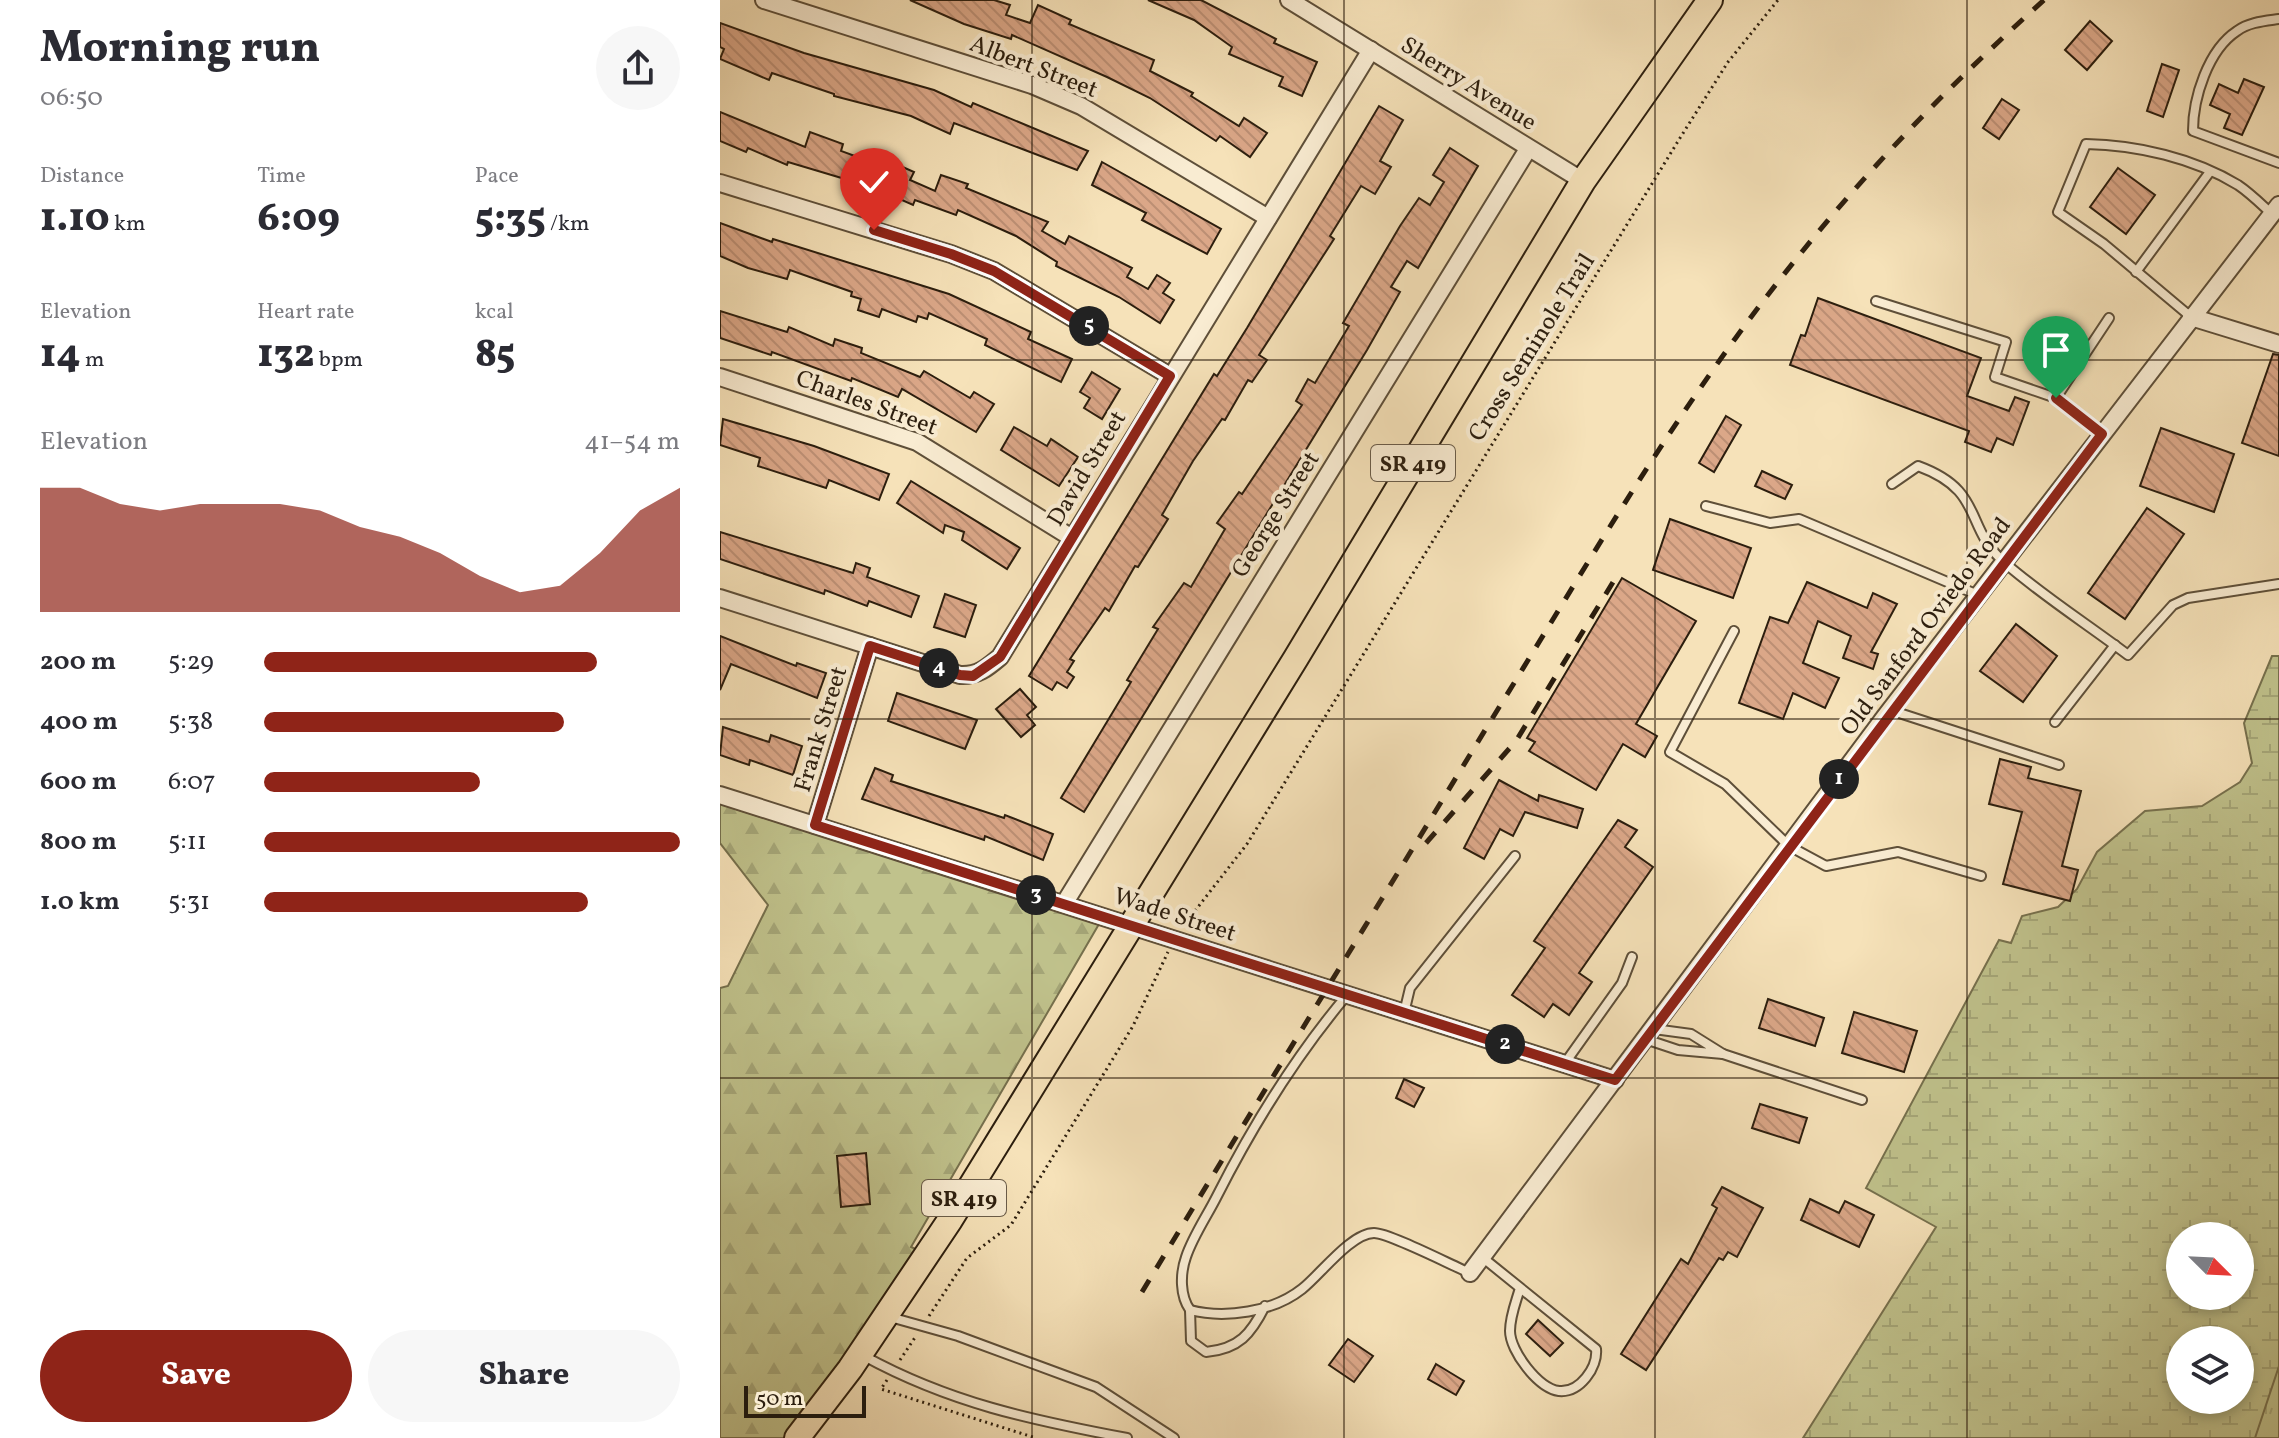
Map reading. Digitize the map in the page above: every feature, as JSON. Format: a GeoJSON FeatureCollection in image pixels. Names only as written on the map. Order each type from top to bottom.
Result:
{"type":"FeatureCollection","features":[{"type":"Feature","properties":{"kind":"main road","name":"SR 419"},"geometry":{"type":"LineString","coordinates":[[797,1438],[860,1354],[950,1220],[1304,645],[1583,181],[1682,35],[1710,0]]}},
{"type":"Feature","properties":{"kind":"street","name":"Albert Street"},"geometry":{"type":"LineString","coordinates":[[764,0],[1056,96],[1141,140],[1268,218]]}},
{"type":"Feature","properties":{"kind":"street","name":"Sherry Avenue"},"geometry":{"type":"LineString","coordinates":[[1289,0],[1583,181]]}},
{"type":"Feature","properties":{"kind":"street","name":"David Street"},"geometry":{"type":"LineString","coordinates":[[720,598],[960,675],[973,676],[985,670],[1000,657],[1371,50]]}},
{"type":"Feature","properties":{"kind":"street","name":"George Street"},"geometry":{"type":"LineString","coordinates":[[1064,904],[1528,149]]}},
{"type":"Feature","properties":{"kind":"street"},"geometry":{"type":"LineString","coordinates":[[720,183],[951,254],[994,271],[1170,376]]}},
{"type":"Feature","properties":{"kind":"street","name":"Old Sanford Oviedo Road"},"geometry":{"type":"LineString","coordinates":[[1470,1273],[1890,710],[2276,209]]}},
{"type":"Feature","properties":{"kind":"street"},"geometry":{"type":"LineString","coordinates":[[2191,317],[2272,342]]}},
{"type":"Feature","properties":{"kind":"street","name":"Charles Street"},"geometry":{"type":"LineString","coordinates":[[720,377],[917,442],[1072,538]]}},
{"type":"Feature","properties":{"kind":"street","name":"Frank Street"},"geometry":{"type":"LineString","coordinates":[[815,825],[870,646]]}},
{"type":"Feature","properties":{"kind":"street","name":"Wade Street"},"geometry":{"type":"LineString","coordinates":[[720,795],[1615,1080]]}},
{"type":"Feature","properties":{"kind":"lane"},"geometry":{"type":"LineString","coordinates":[[2279,19],[2237,31],[2219,49],[2193,111],[2193,131],[2279,163]]}},
{"type":"Feature","properties":{"kind":"lane"},"geometry":{"type":"LineString","coordinates":[[2191,317],[2058,212],[2086,144],[2123,145],[2170,156],[2237,185],[2276,209]]}},
{"type":"Feature","properties":{"kind":"lane"},"geometry":{"type":"LineString","coordinates":[[2136,272],[2209,173]]}},
{"type":"Feature","properties":{"kind":"lane"},"geometry":{"type":"LineString","coordinates":[[1876,301],[2006,342],[1995,377],[2056,398],[2102,434]]}},
{"type":"Feature","properties":{"kind":"lane"},"geometry":{"type":"LineString","coordinates":[[2056,398],[2109,318]]}},
{"type":"Feature","properties":{"kind":"lane"},"geometry":{"type":"LineString","coordinates":[[1892,484],[1918,466],[1943,475],[1969,500],[1982,532],[2003,562],[2128,655],[2173,605],[2188,598],[2279,584]]}},
{"type":"Feature","properties":{"kind":"lane"},"geometry":{"type":"LineString","coordinates":[[1706,506],[1770,523],[1799,519],[1978,595]]}},
{"type":"Feature","properties":{"kind":"lane"},"geometry":{"type":"LineString","coordinates":[[1734,631],[1670,752],[1741,796],[1789,846],[1826,866],[1898,852],[1981,876]]}},
{"type":"Feature","properties":{"kind":"lane"},"geometry":{"type":"LineString","coordinates":[[2055,722],[2115,645]]}},
{"type":"Feature","properties":{"kind":"lane"},"geometry":{"type":"LineString","coordinates":[[1890,710],[2059,765]]}},
{"type":"Feature","properties":{"kind":"lane"},"geometry":{"type":"LineString","coordinates":[[1404,1013],[1410,988],[1515,856]]}},
{"type":"Feature","properties":{"kind":"lane"},"geometry":{"type":"LineString","coordinates":[[1565,1063],[1622,983],[1632,957]]}},
{"type":"Feature","properties":{"kind":"lane"},"geometry":{"type":"LineString","coordinates":[[1265,1306],[1246,1339],[1233,1346],[1206,1352],[1191,1341],[1190,1310],[1184,1301],[1182,1274],[1186,1256],[1235,1161],[1291,1068],[1348,995]]}},
{"type":"Feature","properties":{"kind":"lane"},"geometry":{"type":"LineString","coordinates":[[1649,1034],[1678,1050],[1723,1054],[1862,1100]]}},
{"type":"Feature","properties":{"kind":"lane"},"geometry":{"type":"LineString","coordinates":[[1649,1034],[1691,1034],[1723,1054]]}},
{"type":"Feature","properties":{"kind":"lane"},"geometry":{"type":"LineString","coordinates":[[1190,1310],[1211,1315],[1265,1306],[1300,1290],[1345,1248],[1370,1232],[1387,1234],[1417,1252],[1470,1273]]}},
{"type":"Feature","properties":{"kind":"lane"},"geometry":{"type":"LineString","coordinates":[[1482,1257],[1596,1349],[1597,1360],[1588,1375],[1571,1389],[1559,1391],[1547,1385],[1513,1346],[1512,1316],[1520,1288]]}},
{"type":"Feature","properties":{"kind":"lane"},"geometry":{"type":"LineString","coordinates":[[885,1316],[1096,1387],[1174,1438]]}},
{"type":"Feature","properties":{"kind":"lane"},"geometry":{"type":"LineString","coordinates":[[860,1354],[971,1404],[1127,1438]]}},
{"type":"Feature","properties":{"kind":"path","name":"Cross Seminole Trail"},"geometry":{"type":"LineString","coordinates":[[1189,918],[1247,844],[1680,138],[1728,62],[1778,0]]}},
{"type":"Feature","properties":{"kind":"path"},"geometry":{"type":"LineString","coordinates":[[1036,1438],[881,1389],[967,1258],[1011,1225],[1133,1026],[1165,958]]}},
{"type":"Feature","properties":{"kind":"green space"},"geometry":{"type":"Polygon","coordinates":[[[2272,656],[2279,656],[2279,1438],[1803,1438],[1936,1227],[1866,1188],[1999,940],[2011,943],[2022,916],[2058,907],[2077,889],[2097,852],[2145,811],[2202,806],[2240,782],[2252,763],[2244,723],[2272,656]]]}},
{"type":"Feature","properties":{"kind":"green space"},"geometry":{"type":"Polygon","coordinates":[[[720,804],[1099,924],[911,1247],[918,1250],[841,1365],[785,1438],[720,1438],[720,988],[728,986],[768,905],[720,843],[720,804]]]}},
{"type":"Feature","properties":{"kind":"green space"},"geometry":{"type":"Polygon","coordinates":[[[2279,1366],[2279,1438],[2255,1438],[2279,1366]]]}},
{"type":"Feature","properties":{"kind":"building"},"geometry":{"type":"Polygon","coordinates":[[[910,0],[994,0],[1010,5],[1006,15],[1030,23],[1038,5],[1071,20],[1069,24],[1154,60],[1150,71],[1193,93],[1191,96],[1239,126],[1244,118],[1267,133],[1250,157],[1220,136],[1216,141],[1150,98],[1107,77],[1012,35],[1011,39],[964,24],[910,0]]]}},
{"type":"Feature","properties":{"kind":"building"},"geometry":{"type":"Polygon","coordinates":[[[1148,0],[1201,0],[1276,39],[1274,43],[1317,62],[1302,96],[1279,86],[1283,77],[1229,54],[1232,47],[1194,20],[1148,0]]]}},
{"type":"Feature","properties":{"kind":"building"},"geometry":{"type":"Polygon","coordinates":[[[2090,21],[2112,41],[2087,70],[2065,50],[2090,21]]]}},
{"type":"Feature","properties":{"kind":"building"},"geometry":{"type":"Polygon","coordinates":[[[720,23],[804,53],[934,90],[971,107],[973,103],[1088,151],[1077,170],[954,123],[950,134],[911,116],[834,96],[772,73],[769,80],[720,59],[724,49],[720,47],[720,23]]]}},
{"type":"Feature","properties":{"kind":"building"},"geometry":{"type":"Polygon","coordinates":[[[2162,64],[2179,70],[2163,117],[2147,111],[2162,64]]]}},
{"type":"Feature","properties":{"kind":"building"},"geometry":{"type":"Polygon","coordinates":[[[2244,79],[2264,87],[2242,135],[2224,128],[2230,114],[2210,105],[2219,84],[2238,93],[2244,79]]]}},
{"type":"Feature","properties":{"kind":"building"},"geometry":{"type":"Polygon","coordinates":[[[2002,99],[2019,110],[1999,139],[1983,128],[2002,99]]]}},
{"type":"Feature","properties":{"kind":"building"},"geometry":{"type":"Polygon","coordinates":[[[1379,106],[1403,120],[1380,161],[1391,167],[1375,194],[1361,186],[1330,236],[1334,239],[1259,355],[1267,360],[1252,382],[1248,380],[1225,420],[1222,419],[1193,461],[1162,515],[1168,519],[1138,567],[1135,566],[1109,611],[1105,608],[1070,659],[1074,661],[1067,672],[1074,677],[1067,688],[1057,682],[1052,690],[1029,676],[1214,374],[1217,376],[1247,328],[1379,106]]]}},
{"type":"Feature","properties":{"kind":"building"},"geometry":{"type":"Polygon","coordinates":[[[720,112],[805,147],[810,132],[843,144],[841,151],[893,170],[896,164],[914,172],[910,180],[935,191],[941,175],[968,184],[966,188],[1048,222],[1042,231],[1065,244],[1069,236],[1132,268],[1127,277],[1148,289],[1157,275],[1170,283],[1163,293],[1174,300],[1160,323],[1119,297],[1056,266],[1057,262],[1016,236],[958,210],[956,215],[915,200],[913,205],[875,188],[788,162],[787,165],[748,148],[746,152],[720,141],[720,112]]]}},
{"type":"Feature","properties":{"kind":"building"},"geometry":{"type":"Polygon","coordinates":[[[1450,148],[1478,166],[1418,268],[1407,261],[1391,287],[1400,292],[1367,350],[1084,812],[1061,798],[1131,682],[1127,680],[1158,629],[1153,627],[1184,583],[1191,587],[1225,529],[1217,523],[1239,492],[1242,494],[1302,405],[1296,401],[1308,379],[1315,383],[1349,326],[1343,323],[1400,226],[1419,198],[1430,205],[1444,182],[1433,175],[1450,148]]]}},
{"type":"Feature","properties":{"kind":"building"},"geometry":{"type":"Polygon","coordinates":[[[1102,162],[1221,229],[1207,254],[1142,220],[1146,213],[1092,185],[1102,162]]]}},
{"type":"Feature","properties":{"kind":"building"},"geometry":{"type":"Polygon","coordinates":[[[2118,168],[2155,195],[2126,234],[2090,207],[2118,168]]]}},
{"type":"Feature","properties":{"kind":"building"},"geometry":{"type":"Polygon","coordinates":[[[720,223],[772,242],[773,239],[949,294],[1031,332],[1028,339],[1072,359],[1061,382],[985,345],[987,339],[929,313],[927,319],[918,316],[916,322],[882,309],[879,317],[858,310],[861,299],[851,296],[852,292],[790,270],[787,279],[748,268],[720,256],[720,223]]]}},
{"type":"Feature","properties":{"kind":"building"},"geometry":{"type":"Polygon","coordinates":[[[1818,298],[1981,358],[1967,396],[2009,411],[2015,397],[2029,402],[2013,445],[1997,438],[1991,452],[1965,442],[1969,431],[1790,365],[1801,335],[1805,336],[1818,298]]]}},
{"type":"Feature","properties":{"kind":"building"},"geometry":{"type":"Polygon","coordinates":[[[720,311],[787,332],[789,327],[833,346],[835,339],[862,348],[861,353],[920,377],[924,371],[970,398],[974,392],[994,404],[976,432],[902,389],[898,397],[852,378],[851,381],[772,352],[771,355],[720,338],[720,311]]]}},
{"type":"Feature","properties":{"kind":"building"},"geometry":{"type":"Polygon","coordinates":[[[2273,354],[2279,355],[2279,456],[2242,443],[2273,354]]]}},
{"type":"Feature","properties":{"kind":"building"},"geometry":{"type":"Polygon","coordinates":[[[1092,372],[1120,389],[1102,419],[1084,408],[1090,398],[1080,392],[1092,372]]]}},
{"type":"Feature","properties":{"kind":"building"},"geometry":{"type":"Polygon","coordinates":[[[1726,416],[1741,425],[1714,472],[1699,463],[1726,416]]]}},
{"type":"Feature","properties":{"kind":"building"},"geometry":{"type":"Polygon","coordinates":[[[723,419],[814,446],[889,474],[879,500],[829,480],[826,488],[758,466],[760,458],[720,445],[723,419]]]}},
{"type":"Feature","properties":{"kind":"building"},"geometry":{"type":"Polygon","coordinates":[[[1014,427],[1047,446],[1051,439],[1078,457],[1059,486],[1001,450],[1014,427]]]}},
{"type":"Feature","properties":{"kind":"building"},"geometry":{"type":"Polygon","coordinates":[[[2161,428],[2234,454],[2214,512],[2140,486],[2161,428]]]}},
{"type":"Feature","properties":{"kind":"building"},"geometry":{"type":"Polygon","coordinates":[[[1762,471],[1792,485],[1785,499],[1755,486],[1762,471]]]}},
{"type":"Feature","properties":{"kind":"building"},"geometry":{"type":"Polygon","coordinates":[[[911,481],[1020,548],[1007,569],[962,540],[964,532],[945,525],[943,533],[897,503],[911,481]]]}},
{"type":"Feature","properties":{"kind":"building"},"geometry":{"type":"Polygon","coordinates":[[[2147,508],[2184,534],[2125,619],[2088,593],[2147,508]]]}},
{"type":"Feature","properties":{"kind":"building"},"geometry":{"type":"Polygon","coordinates":[[[1670,519],[1751,548],[1733,598],[1653,570],[1670,519]]]}},
{"type":"Feature","properties":{"kind":"building"},"geometry":{"type":"Polygon","coordinates":[[[720,532],[853,573],[856,563],[870,568],[867,577],[919,596],[911,617],[869,601],[867,606],[825,590],[824,594],[720,559],[720,532]]]}},
{"type":"Feature","properties":{"kind":"building"},"geometry":{"type":"Polygon","coordinates":[[[1622,578],[1696,621],[1636,724],[1657,736],[1645,757],[1623,744],[1596,790],[1529,751],[1535,742],[1527,738],[1622,578]]]}},
{"type":"Feature","properties":{"kind":"building"},"geometry":{"type":"Polygon","coordinates":[[[1807,582],[1867,608],[1873,593],[1897,604],[1871,652],[1878,654],[1873,669],[1843,658],[1851,636],[1818,621],[1803,663],[1839,678],[1825,708],[1793,693],[1783,719],[1739,703],[1770,617],[1788,623],[1807,582]]]}},
{"type":"Feature","properties":{"kind":"building"},"geometry":{"type":"Polygon","coordinates":[[[945,594],[976,605],[965,637],[934,627],[945,594]]]}},
{"type":"Feature","properties":{"kind":"building"},"geometry":{"type":"Polygon","coordinates":[[[2016,624],[2057,656],[2023,702],[1980,671],[2016,624]]]}},
{"type":"Feature","properties":{"kind":"building"},"geometry":{"type":"Polygon","coordinates":[[[720,636],[796,666],[797,663],[826,673],[817,698],[731,664],[720,690],[720,636]]]}},
{"type":"Feature","properties":{"kind":"building"},"geometry":{"type":"Polygon","coordinates":[[[1020,689],[1036,707],[1027,715],[1035,725],[1021,737],[996,709],[1020,689]]]}},
{"type":"Feature","properties":{"kind":"building"},"geometry":{"type":"Polygon","coordinates":[[[897,693],[977,720],[965,749],[888,721],[897,693]]]}},
{"type":"Feature","properties":{"kind":"building"},"geometry":{"type":"Polygon","coordinates":[[[723,727],[769,742],[771,735],[802,746],[793,775],[750,760],[749,765],[720,755],[723,727]]]}},
{"type":"Feature","properties":{"kind":"building"},"geometry":{"type":"Polygon","coordinates":[[[2000,759],[2031,767],[2028,778],[2081,791],[2062,866],[2078,870],[2070,901],[2003,884],[2022,812],[1989,804],[2000,759]]]}},
{"type":"Feature","properties":{"kind":"building"},"geometry":{"type":"Polygon","coordinates":[[[875,768],[893,775],[891,781],[1004,818],[1005,815],[1053,834],[1043,860],[985,836],[984,840],[862,799],[875,768]]]}},
{"type":"Feature","properties":{"kind":"building"},"geometry":{"type":"Polygon","coordinates":[[[1499,780],[1538,801],[1539,795],[1583,809],[1577,828],[1525,812],[1513,836],[1500,829],[1484,859],[1464,848],[1499,780]]]}},
{"type":"Feature","properties":{"kind":"building"},"geometry":{"type":"Polygon","coordinates":[[[1618,820],[1637,830],[1625,847],[1653,867],[1579,973],[1592,982],[1569,1015],[1553,1004],[1544,1017],[1512,995],[1545,948],[1534,941],[1618,820]]]}},
{"type":"Feature","properties":{"kind":"building"},"geometry":{"type":"Polygon","coordinates":[[[1768,999],[1824,1018],[1815,1046],[1759,1028],[1768,999]]]}},
{"type":"Feature","properties":{"kind":"building"},"geometry":{"type":"Polygon","coordinates":[[[1854,1012],[1917,1031],[1904,1072],[1842,1053],[1854,1012]]]}},
{"type":"Feature","properties":{"kind":"building"},"geometry":{"type":"Polygon","coordinates":[[[1404,1079],[1424,1088],[1414,1107],[1396,1098],[1404,1079]]]}},
{"type":"Feature","properties":{"kind":"building"},"geometry":{"type":"Polygon","coordinates":[[[1760,1104],[1807,1118],[1799,1143],[1752,1128],[1760,1104]]]}},
{"type":"Feature","properties":{"kind":"building"},"geometry":{"type":"Polygon","coordinates":[[[866,1153],[870,1204],[841,1207],[837,1156],[866,1153]]]}},
{"type":"Feature","properties":{"kind":"building"},"geometry":{"type":"Polygon","coordinates":[[[1722,1187],[1763,1208],[1737,1257],[1728,1252],[1723,1260],[1719,1258],[1646,1370],[1621,1354],[1681,1259],[1688,1264],[1717,1208],[1712,1205],[1722,1187]]]}},
{"type":"Feature","properties":{"kind":"building"},"geometry":{"type":"Polygon","coordinates":[[[1810,1199],[1839,1213],[1845,1201],[1874,1215],[1859,1247],[1801,1220],[1810,1199]]]}},
{"type":"Feature","properties":{"kind":"building"},"geometry":{"type":"Polygon","coordinates":[[[1538,1320],[1563,1343],[1550,1356],[1526,1334],[1538,1320]]]}},
{"type":"Feature","properties":{"kind":"building"},"geometry":{"type":"Polygon","coordinates":[[[1348,1339],[1373,1356],[1354,1382],[1329,1365],[1348,1339]]]}},
{"type":"Feature","properties":{"kind":"building"},"geometry":{"type":"Polygon","coordinates":[[[1436,1364],[1464,1381],[1456,1395],[1428,1379],[1436,1364]]]}},
{"type":"Feature","properties":{"kind":"railway"},"geometry":{"type":"LineString","coordinates":[[1142,1292],[1599,544],[1713,369],[1797,258],[1855,189],[1947,92],[2044,0]]}},
{"type":"Feature","properties":{"kind":"railway"},"geometry":{"type":"LineString","coordinates":[[1426,843],[1516,741],[1618,574]]}},
{"type":"Feature","properties":{"kind":"route"},"geometry":{"type":"LineString","coordinates":[[874,230],[994,271],[1170,376],[1000,657],[973,676],[960,675],[870,646],[815,825],[1615,1080],[1884,718],[2102,434],[2056,398]]}}]}
